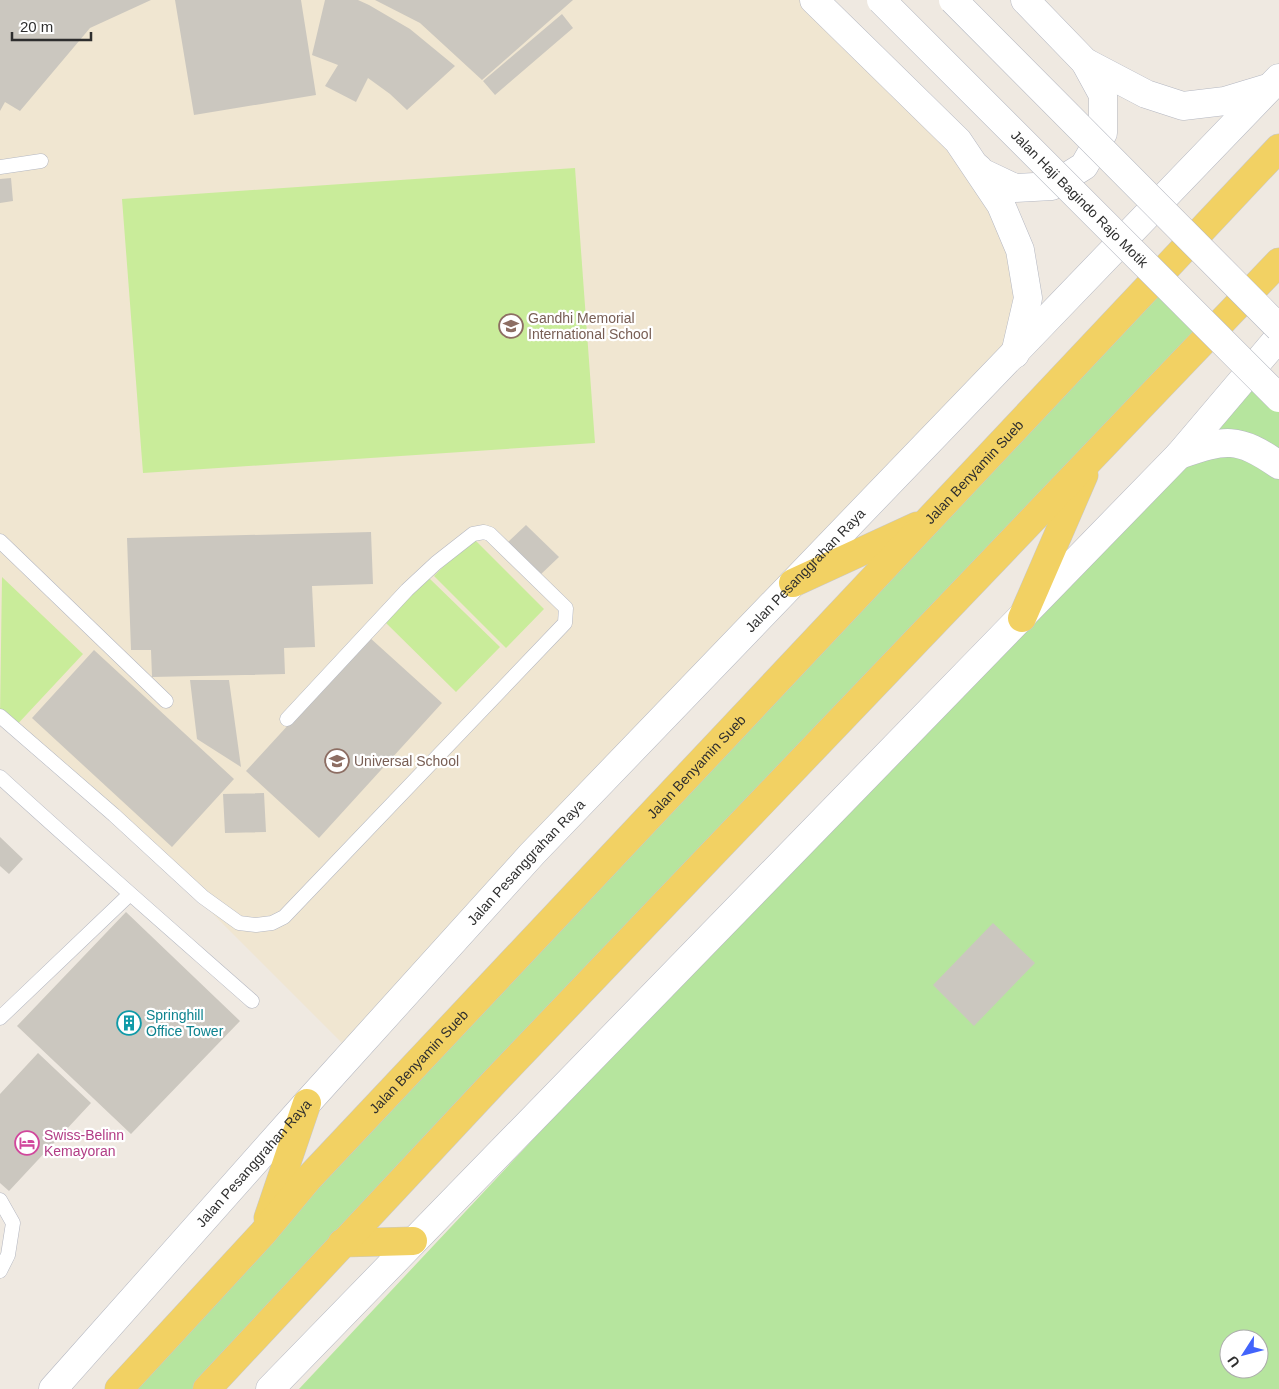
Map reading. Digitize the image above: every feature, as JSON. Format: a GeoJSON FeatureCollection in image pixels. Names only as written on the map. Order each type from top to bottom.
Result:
{"type":"FeatureCollection","features":[{"type":"Feature","properties":{"kind":"main road"},"geometry":{"type":"LineString","coordinates":[[814,0],[958,141],[981,172],[1015,188],[1052,186],[1084,166],[1103,133],[1103,95],[1085,62],[1025,0]]}},
{"type":"Feature","properties":{"kind":"main road","name":"Jalan Haji Bagindo Rajo Motik"},"geometry":{"type":"LineString","coordinates":[[881,0],[1279,398]]}},
{"type":"Feature","properties":{"kind":"main road"},"geometry":{"type":"LineString","coordinates":[[953,0],[1279,328]]}},
{"type":"Feature","properties":{"kind":"main road"},"geometry":{"type":"LineString","coordinates":[[1085,62],[1146,94],[1183,106],[1224,102],[1274,83]]}},
{"type":"Feature","properties":{"kind":"main road"},"geometry":{"type":"LineString","coordinates":[[1015,354],[1274,83]]}},
{"type":"Feature","properties":{"kind":"main road"},"geometry":{"type":"LineString","coordinates":[[958,141],[1001,205],[1020,250],[1028,298],[1015,354]]}},
{"type":"Feature","properties":{"kind":"main road","name":"Jalan Benyamin Sueb"},"geometry":{"type":"LineString","coordinates":[[119,1389],[263,1233],[308,1179],[930,521],[1279,148]]}},
{"type":"Feature","properties":{"kind":"main road"},"geometry":{"type":"LineString","coordinates":[[207,1389],[342,1243],[1279,262]]}},
{"type":"Feature","properties":{"kind":"main road"},"geometry":{"type":"LineString","coordinates":[[270,1389],[1179,455],[1279,337]]}},
{"type":"Feature","properties":{"kind":"main road","name":"Jalan Pesanggrahan Raya"},"geometry":{"type":"LineString","coordinates":[[53,1389],[307,1103],[532,854],[1015,354]]}},
{"type":"Feature","properties":{"kind":"main road"},"geometry":{"type":"LineString","coordinates":[[1179,455],[1214,443],[1232,442],[1244,444],[1279,465]]}},
{"type":"Feature","properties":{"kind":"main road"},"geometry":{"type":"LineString","coordinates":[[1022,618],[1092,457]]}},
{"type":"Feature","properties":{"kind":"main road"},"geometry":{"type":"LineString","coordinates":[[793,583],[930,521]]}},
{"type":"Feature","properties":{"kind":"main road"},"geometry":{"type":"LineString","coordinates":[[263,1233],[307,1103]]}},
{"type":"Feature","properties":{"kind":"main road"},"geometry":{"type":"LineString","coordinates":[[342,1243],[413,1241]]}},
{"type":"Feature","properties":{"kind":"lane"},"geometry":{"type":"LineString","coordinates":[[0,167],[41,161]]}},
{"type":"Feature","properties":{"kind":"lane"},"geometry":{"type":"LineString","coordinates":[[0,716],[114,815],[203,897],[240,923],[256,926],[272,923],[284,917],[565,623],[566,608],[490,534],[484,532],[473,534],[436,563],[407,590],[287,719]]}},
{"type":"Feature","properties":{"kind":"lane"},"geometry":{"type":"LineString","coordinates":[[0,542],[166,702]]}},
{"type":"Feature","properties":{"kind":"lane"},"geometry":{"type":"LineString","coordinates":[[0,777],[252,1001]]}},
{"type":"Feature","properties":{"kind":"lane"},"geometry":{"type":"LineString","coordinates":[[0,1018],[130,894]]}},
{"type":"Feature","properties":{"kind":"lane"},"geometry":{"type":"LineString","coordinates":[[0,1200],[13,1222],[8,1255],[0,1271]]}},
{"type":"Feature","properties":{"kind":"shaded area","name":"Gandhi Memorial International School"},"geometry":{"type":"Polygon","coordinates":[[[0,0],[814,0],[958,141],[1020,250],[1015,354],[350,1051],[114,815],[0,708],[0,0]]]}},
{"type":"Feature","properties":{"kind":"green space"},"geometry":{"type":"Polygon","coordinates":[[[575,168],[595,443],[143,473],[122,199],[575,168]]]}},
{"type":"Feature","properties":{"kind":"green space"},"geometry":{"type":"Polygon","coordinates":[[[1159,278],[1213,332],[207,1389],[120,1389],[1159,278]]]}},
{"type":"Feature","properties":{"kind":"green space"},"geometry":{"type":"Polygon","coordinates":[[[1250,369],[1279,398],[1279,1389],[299,1389],[1022,618],[1250,369]]]}},
{"type":"Feature","properties":{"kind":"green space"},"geometry":{"type":"Polygon","coordinates":[[[472,537],[544,609],[506,648],[434,576],[472,537]]]}},
{"type":"Feature","properties":{"kind":"green space"},"geometry":{"type":"Polygon","coordinates":[[[2,577],[83,654],[13,729],[0,717],[2,577]]]}},
{"type":"Feature","properties":{"kind":"green space"},"geometry":{"type":"Polygon","coordinates":[[[429,578],[500,647],[456,692],[385,622],[429,578]]]}},
{"type":"Feature","properties":{"kind":"building"},"geometry":{"type":"Polygon","coordinates":[[[0,0],[151,0],[90,28],[20,111],[5,102],[0,111],[0,0]]]}},
{"type":"Feature","properties":{"kind":"building"},"geometry":{"type":"Polygon","coordinates":[[[175,0],[301,0],[316,95],[194,115],[175,0]]]}},
{"type":"Feature","properties":{"kind":"building"},"geometry":{"type":"Polygon","coordinates":[[[325,0],[358,0],[369,5],[410,29],[455,66],[407,110],[390,94],[368,78],[356,102],[325,86],[338,65],[312,55],[325,0]]]}},
{"type":"Feature","properties":{"kind":"building"},"geometry":{"type":"Polygon","coordinates":[[[375,0],[573,0],[482,80],[420,23],[375,0]]]}},
{"type":"Feature","properties":{"kind":"building"},"geometry":{"type":"Polygon","coordinates":[[[562,14],[573,28],[495,95],[483,81],[562,14]]]}},
{"type":"Feature","properties":{"kind":"building"},"geometry":{"type":"Polygon","coordinates":[[[11,178],[13,201],[0,203],[0,179],[11,178]]]}},
{"type":"Feature","properties":{"kind":"building"},"geometry":{"type":"Polygon","coordinates":[[[526,525],[559,557],[539,576],[506,544],[526,525]]]}},
{"type":"Feature","properties":{"kind":"building"},"geometry":{"type":"Polygon","coordinates":[[[371,532],[373,584],[312,586],[315,647],[284,648],[285,674],[152,677],[151,650],[131,650],[127,538],[371,532]]]}},
{"type":"Feature","properties":{"kind":"building"},"geometry":{"type":"Polygon","coordinates":[[[369,637],[442,703],[319,838],[246,771],[369,637]]]}},
{"type":"Feature","properties":{"kind":"building"},"geometry":{"type":"Polygon","coordinates":[[[94,650],[234,779],[172,847],[32,718],[94,650]]]}},
{"type":"Feature","properties":{"kind":"building"},"geometry":{"type":"Polygon","coordinates":[[[190,680],[229,680],[241,767],[197,739],[190,680]]]}},
{"type":"Feature","properties":{"kind":"building"},"geometry":{"type":"Polygon","coordinates":[[[264,793],[266,832],[225,833],[223,794],[264,793]]]}},
{"type":"Feature","properties":{"kind":"building"},"geometry":{"type":"Polygon","coordinates":[[[0,837],[23,859],[9,874],[0,866],[0,837]]]}},
{"type":"Feature","properties":{"kind":"building","name":"Springhill Office Tower"},"geometry":{"type":"Polygon","coordinates":[[[126,912],[240,1021],[131,1134],[17,1026],[126,912]]]}},
{"type":"Feature","properties":{"kind":"building"},"geometry":{"type":"Polygon","coordinates":[[[993,923],[1035,963],[974,1026],[933,985],[993,923]]]}},
{"type":"Feature","properties":{"kind":"building","name":"Swiss-Belinn Kemayoran"},"geometry":{"type":"Polygon","coordinates":[[[38,1053],[91,1103],[9,1191],[0,1183],[0,1094],[38,1053]]]}},
{"type":"Feature","properties":{"kind":"place","name":"Gandhi Memorial International School"},"geometry":{"type":"Point","coordinates":[511,326]}},
{"type":"Feature","properties":{"kind":"place","name":"Universal School"},"geometry":{"type":"Point","coordinates":[337,761]}},
{"type":"Feature","properties":{"kind":"place","name":"Springhill Office Tower"},"geometry":{"type":"Point","coordinates":[129,1023]}},
{"type":"Feature","properties":{"kind":"place","name":"Swiss-Belinn Kemayoran"},"geometry":{"type":"Point","coordinates":[27,1143]}}]}
